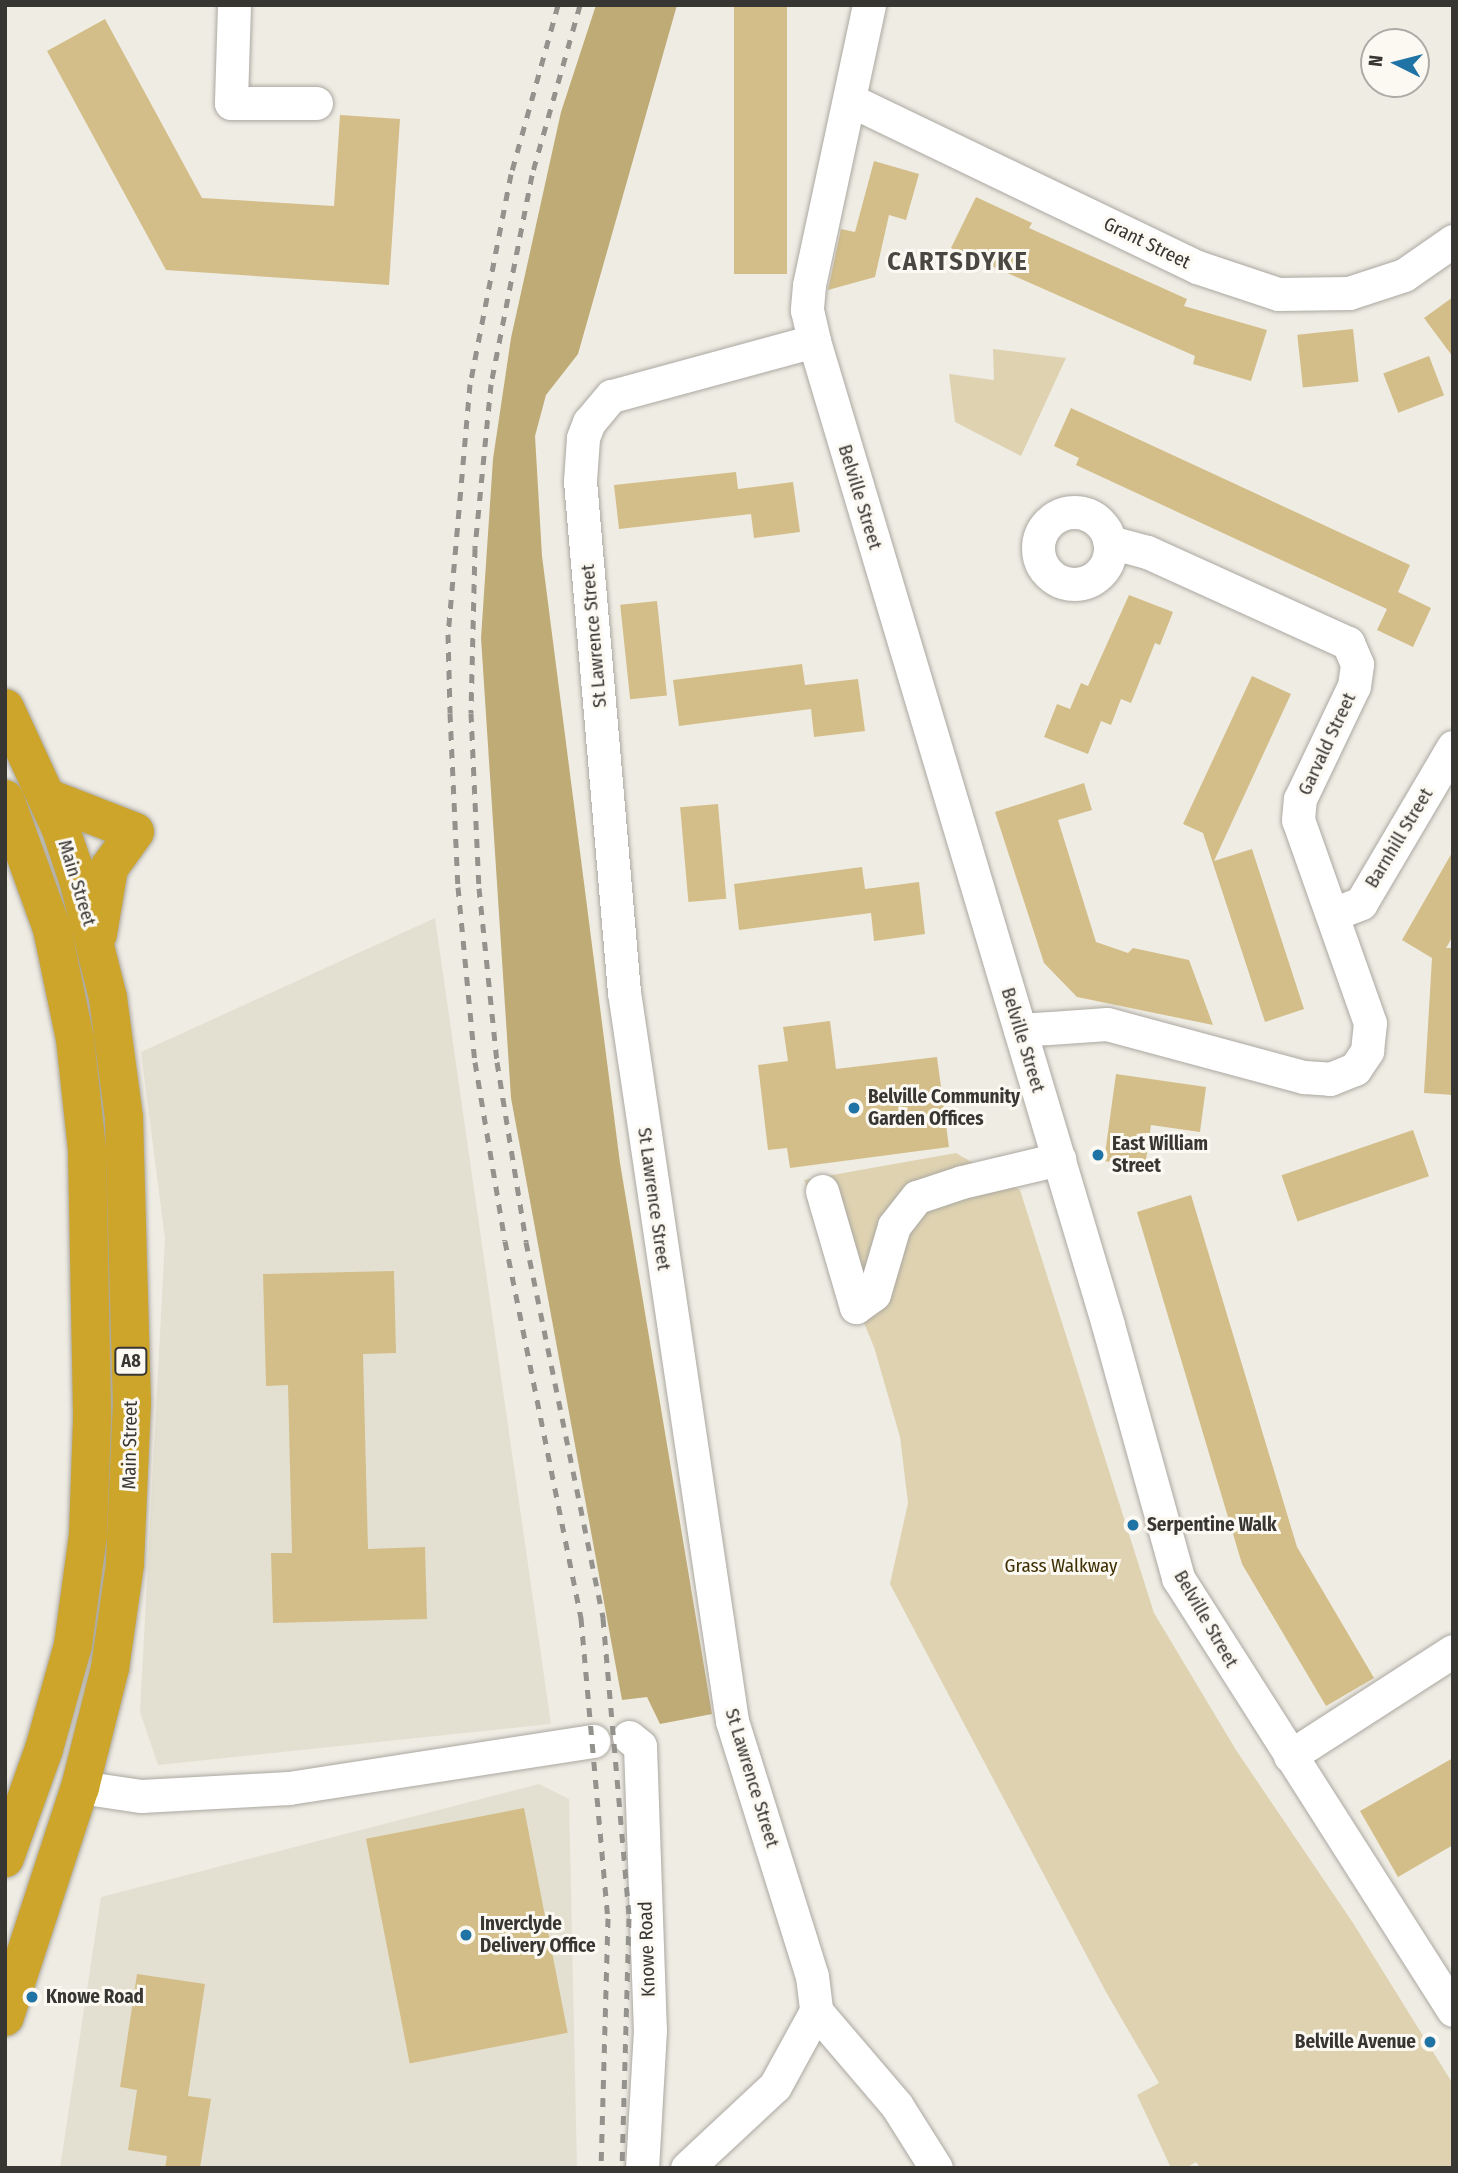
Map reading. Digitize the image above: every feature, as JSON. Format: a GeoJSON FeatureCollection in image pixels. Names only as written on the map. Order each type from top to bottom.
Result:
{"type":"FeatureCollection","features":[{"type":"Feature","properties":{"kind":"highway","name":"Main Street"},"geometry":{"type":"LineString","coordinates":[[5,708],[48,798],[96,945],[113,1031],[124,1118],[131,1450],[116,1636],[80,1787],[5,2017]]}},
{"type":"Feature","properties":{"kind":"highway"},"geometry":{"type":"LineString","coordinates":[[48,798],[135,832],[109,868],[96,945]]}},
{"type":"Feature","properties":{"kind":"highway","name":"Main Street"},"geometry":{"type":"LineString","coordinates":[[5,799],[52,929],[78,1062],[87,1150],[92,1420],[88,1535],[72,1645],[44,1749],[5,1858]]}},
{"type":"Feature","properties":{"kind":"street"},"geometry":{"type":"LineString","coordinates":[[234,5],[231,103],[316,103]]}},
{"type":"Feature","properties":{"kind":"street","name":"Belville Street"},"geometry":{"type":"LineString","coordinates":[[869,5],[809,285],[807,310],[814,341],[1059,1159],[1178,1578],[1453,2010]]}},
{"type":"Feature","properties":{"kind":"street","name":"Grant Street"},"geometry":{"type":"LineString","coordinates":[[850,100],[1197,267],[1278,294],[1360,289],[1404,275],[1453,241]]}},
{"type":"Feature","properties":{"kind":"street","name":"St Lawrence Street"},"geometry":{"type":"LineString","coordinates":[[814,341],[623,390],[611,396],[589,422],[579,461],[624,992],[732,1721],[812,1976],[816,2011]]}},
{"type":"Feature","properties":{"kind":"street","name":"Garvald Street"},"geometry":{"type":"LineString","coordinates":[[1020,1030],[1107,1024],[1304,1077],[1330,1079],[1355,1069],[1367,1051],[1370,1023],[1298,820],[1300,799],[1354,686],[1357,664],[1348,643],[1147,552],[1110,542]]}},
{"type":"Feature","properties":{"kind":"street","name":"Barnhill Street"},"geometry":{"type":"LineString","coordinates":[[1333,914],[1361,903],[1453,747]]}},
{"type":"Feature","properties":{"kind":"street"},"geometry":{"type":"LineString","coordinates":[[822,1191],[856,1307],[874,1294],[894,1226],[917,1197],[962,1182],[1059,1159]]}},
{"type":"Feature","properties":{"kind":"street"},"geometry":{"type":"LineString","coordinates":[[1290,1756],[1453,1651]]}},
{"type":"Feature","properties":{"kind":"street","name":"Knowe Road"},"geometry":{"type":"LineString","coordinates":[[629,1737],[637,1739],[640,1746],[650,2017],[642,2168]]}},
{"type":"Feature","properties":{"kind":"street"},"geometry":{"type":"LineString","coordinates":[[80,1787],[142,1796],[289,1788],[593,1741]]}},
{"type":"Feature","properties":{"kind":"street"},"geometry":{"type":"LineString","coordinates":[[687,2168],[775,2086],[816,2011],[897,2106],[936,2168]]}},
{"type":"Feature","properties":{"kind":"shaded area"},"geometry":{"type":"Polygon","coordinates":[[[596,5],[677,5],[578,354],[546,395],[535,436],[542,556],[620,1163],[712,1714],[660,1724],[647,1697],[622,1700],[511,1098],[481,638],[493,459],[511,338],[561,112],[596,5]]]}},
{"type":"Feature","properties":{"kind":"shaded area"},"geometry":{"type":"Polygon","coordinates":[[[435,918],[551,1724],[158,1765],[140,1712],[165,1239],[141,1052],[435,918]]]}},
{"type":"Feature","properties":{"kind":"shaded area"},"geometry":{"type":"Polygon","coordinates":[[[539,1784],[569,1799],[577,2168],[60,2168],[101,1897],[539,1784]]]}},
{"type":"Feature","properties":{"kind":"green space"},"geometry":{"type":"Polygon","coordinates":[[[993,349],[1066,358],[1021,456],[955,422],[949,374],[994,380],[993,349]]]}},
{"type":"Feature","properties":{"kind":"green space","name":"Grass Walkway"},"geometry":{"type":"Polygon","coordinates":[[[956,1153],[1020,1190],[1154,1613],[1236,1750],[1353,1923],[1453,2084],[1453,2168],[1200,2168],[1196,2162],[1186,2168],[1171,2168],[1137,2095],[1159,2083],[1106,1992],[890,1584],[908,1503],[900,1437],[874,1347],[804,1180],[956,1153]]]}},
{"type":"Feature","properties":{"kind":"building"},"geometry":{"type":"Polygon","coordinates":[[[734,5],[787,5],[787,274],[734,274],[734,5]]]}},
{"type":"Feature","properties":{"kind":"building"},"geometry":{"type":"Polygon","coordinates":[[[105,19],[202,198],[334,206],[340,115],[400,119],[389,285],[166,270],[47,51],[105,19]]]}},
{"type":"Feature","properties":{"kind":"building"},"geometry":{"type":"Polygon","coordinates":[[[874,161],[919,174],[906,220],[889,215],[875,277],[828,290],[841,229],[855,232],[874,161]]]}},
{"type":"Feature","properties":{"kind":"building"},"geometry":{"type":"Polygon","coordinates":[[[976,197],[1032,223],[1029,228],[1187,299],[1184,306],[1267,330],[1251,381],[1193,364],[1195,356],[951,248],[976,197]]]}},
{"type":"Feature","properties":{"kind":"building"},"geometry":{"type":"Polygon","coordinates":[[[1453,297],[1453,357],[1424,318],[1453,297]]]}},
{"type":"Feature","properties":{"kind":"building"},"geometry":{"type":"Polygon","coordinates":[[[1353,329],[1359,382],[1303,388],[1297,335],[1353,329]]]}},
{"type":"Feature","properties":{"kind":"building"},"geometry":{"type":"Polygon","coordinates":[[[1429,356],[1444,395],[1398,413],[1383,374],[1429,356]]]}},
{"type":"Feature","properties":{"kind":"building"},"geometry":{"type":"Polygon","coordinates":[[[1071,408],[1410,565],[1398,592],[1431,608],[1413,647],[1377,630],[1387,609],[1076,465],[1079,458],[1054,446],[1071,408]]]}},
{"type":"Feature","properties":{"kind":"building"},"geometry":{"type":"Polygon","coordinates":[[[736,472],[738,489],[793,482],[800,532],[754,538],[751,514],[619,529],[614,485],[736,472]]]}},
{"type":"Feature","properties":{"kind":"building"},"geometry":{"type":"Polygon","coordinates":[[[1129,595],[1173,612],[1160,645],[1155,643],[1131,703],[1121,699],[1111,725],[1101,721],[1088,754],[1044,737],[1057,704],[1070,709],[1081,683],[1088,686],[1129,595]]]}},
{"type":"Feature","properties":{"kind":"building"},"geometry":{"type":"Polygon","coordinates":[[[657,601],[667,695],[630,699],[620,605],[657,601]]]}},
{"type":"Feature","properties":{"kind":"building"},"geometry":{"type":"Polygon","coordinates":[[[802,664],[805,685],[858,679],[865,731],[814,737],[811,709],[679,726],[673,680],[802,664]]]}},
{"type":"Feature","properties":{"kind":"building"},"geometry":{"type":"Polygon","coordinates":[[[1252,676],[1291,694],[1214,861],[1252,849],[1304,1009],[1265,1022],[1203,833],[1183,824],[1252,676]]]}},
{"type":"Feature","properties":{"kind":"building"},"geometry":{"type":"Polygon","coordinates":[[[1084,783],[1092,810],[1058,820],[1096,942],[1128,953],[1133,948],[1189,960],[1213,1025],[1077,997],[1044,963],[995,812],[1084,783]]]}},
{"type":"Feature","properties":{"kind":"building"},"geometry":{"type":"Polygon","coordinates":[[[718,804],[726,899],[688,902],[680,807],[718,804]]]}},
{"type":"Feature","properties":{"kind":"building"},"geometry":{"type":"Polygon","coordinates":[[[1453,851],[1453,936],[1446,948],[1453,948],[1453,1095],[1424,1093],[1432,958],[1402,940],[1453,851]]]}},
{"type":"Feature","properties":{"kind":"building"},"geometry":{"type":"Polygon","coordinates":[[[862,867],[865,889],[919,882],[925,934],[874,941],[871,913],[739,930],[734,884],[862,867]]]}},
{"type":"Feature","properties":{"kind":"building","name":"Belville Community Garden Offices"},"geometry":{"type":"Polygon","coordinates":[[[830,1021],[836,1069],[937,1057],[949,1147],[790,1168],[787,1148],[768,1150],[758,1065],[788,1061],[783,1027],[830,1021]]]}},
{"type":"Feature","properties":{"kind":"building"},"geometry":{"type":"Polygon","coordinates":[[[1116,1074],[1206,1087],[1200,1132],[1151,1125],[1145,1167],[1104,1161],[1116,1074]]]}},
{"type":"Feature","properties":{"kind":"building"},"geometry":{"type":"Polygon","coordinates":[[[1413,1130],[1429,1176],[1298,1222],[1282,1175],[1413,1130]]]}},
{"type":"Feature","properties":{"kind":"building"},"geometry":{"type":"Polygon","coordinates":[[[1191,1195],[1297,1547],[1374,1678],[1326,1706],[1242,1564],[1137,1212],[1191,1195]]]}},
{"type":"Feature","properties":{"kind":"building"},"geometry":{"type":"Polygon","coordinates":[[[394,1271],[396,1353],[363,1354],[368,1549],[425,1547],[427,1619],[273,1623],[271,1553],[292,1553],[288,1385],[266,1386],[263,1274],[394,1271]]]}},
{"type":"Feature","properties":{"kind":"building"},"geometry":{"type":"Polygon","coordinates":[[[1453,1758],[1453,1845],[1398,1877],[1360,1811],[1453,1758]]]}},
{"type":"Feature","properties":{"kind":"building","name":"Inverclyde Delivery Office"},"geometry":{"type":"Polygon","coordinates":[[[524,1808],[568,2033],[410,2064],[366,1839],[524,1808]]]}},
{"type":"Feature","properties":{"kind":"building"},"geometry":{"type":"Polygon","coordinates":[[[137,1974],[205,1984],[188,2096],[211,2099],[200,2168],[165,2168],[167,2156],[128,2150],[137,2090],[120,2087],[137,1974]]]}},
{"type":"Feature","properties":{"kind":"railway"},"geometry":{"type":"LineString","coordinates":[[558,5],[511,174],[470,384],[448,634],[458,887],[475,1062],[505,1241],[581,1618],[608,1918],[601,2168]]}},
{"type":"Feature","properties":{"kind":"railway"},"geometry":{"type":"LineString","coordinates":[[580,5],[532,175],[491,384],[475,548],[471,713],[479,888],[497,1062],[526,1242],[603,1618],[629,1918],[622,2168]]}},
{"type":"Feature","properties":{"kind":"place","name":"Belville Community Garden Offices"},"geometry":{"type":"Point","coordinates":[854,1108]}},
{"type":"Feature","properties":{"kind":"place","name":"East William Street"},"geometry":{"type":"Point","coordinates":[1098,1155]}},
{"type":"Feature","properties":{"kind":"place","name":"Serpentine Walk"},"geometry":{"type":"Point","coordinates":[1133,1525]}},
{"type":"Feature","properties":{"kind":"place","name":"Inverclyde Delivery Office"},"geometry":{"type":"Point","coordinates":[466,1935]}},
{"type":"Feature","properties":{"kind":"place","name":"Knowe Road"},"geometry":{"type":"Point","coordinates":[32,1997]}},
{"type":"Feature","properties":{"kind":"place","name":"Belville Avenue"},"geometry":{"type":"Point","coordinates":[1430,2042]}},
{"type":"Feature","properties":{"kind":"district","name":"CARTSDYKE"},"geometry":{"type":"Point","coordinates":[958,262]}}]}
